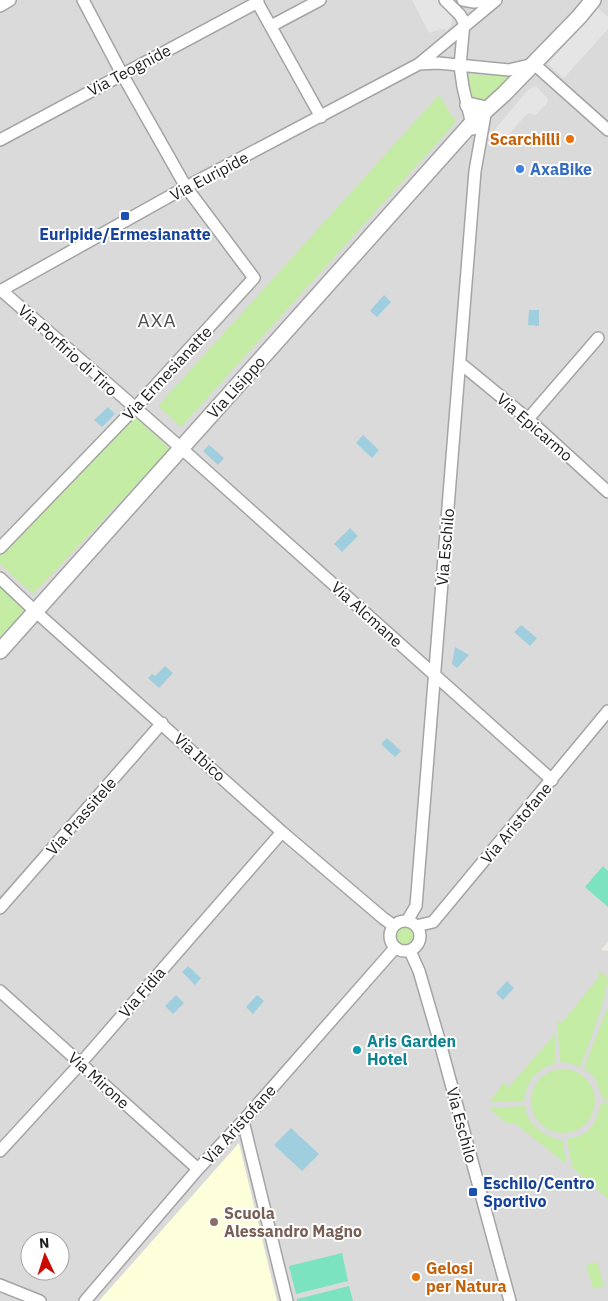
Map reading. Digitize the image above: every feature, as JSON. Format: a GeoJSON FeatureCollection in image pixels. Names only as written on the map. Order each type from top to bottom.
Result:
{"type":"FeatureCollection","features":[{"type":"Feature","properties":{"kind":"street"},"geometry":{"type":"LineString","coordinates":[[0,6],[10,0]]}},
{"type":"Feature","properties":{"kind":"street"},"geometry":{"type":"LineString","coordinates":[[83,0],[122,74],[186,187]]}},
{"type":"Feature","properties":{"kind":"street"},"geometry":{"type":"LineString","coordinates":[[271,26],[320,0]]}},
{"type":"Feature","properties":{"kind":"street"},"geometry":{"type":"LineString","coordinates":[[445,0],[460,15],[464,27],[460,66],[475,140],[475,171]]}},
{"type":"Feature","properties":{"kind":"street"},"geometry":{"type":"LineString","coordinates":[[463,0],[474,2],[496,0]]}},
{"type":"Feature","properties":{"kind":"street","name":"Via Euripide"},"geometry":{"type":"LineString","coordinates":[[0,291],[186,187],[419,64],[496,0]]}},
{"type":"Feature","properties":{"kind":"street"},"geometry":{"type":"LineString","coordinates":[[579,17],[584,0]]}},
{"type":"Feature","properties":{"kind":"street","name":"Via Lisippo"},"geometry":{"type":"LineString","coordinates":[[0,651],[472,123],[534,64],[593,0]]}},
{"type":"Feature","properties":{"kind":"street"},"geometry":{"type":"LineString","coordinates":[[257,1],[321,117]]}},
{"type":"Feature","properties":{"kind":"street","name":"Via Teognide"},"geometry":{"type":"LineString","coordinates":[[0,140],[257,1]]}},
{"type":"Feature","properties":{"kind":"street"},"geometry":{"type":"LineString","coordinates":[[419,64],[438,63],[509,70],[534,64],[608,130]]}},
{"type":"Feature","properties":{"kind":"street"},"geometry":{"type":"LineString","coordinates":[[468,105],[486,109],[478,144],[475,171]]}},
{"type":"Feature","properties":{"kind":"street","name":"Via Eschilo"},"geometry":{"type":"LineString","coordinates":[[412,923],[416,906],[475,171]]}},
{"type":"Feature","properties":{"kind":"street","name":"Via Ermesianatte"},"geometry":{"type":"LineString","coordinates":[[0,548],[134,409],[254,278],[186,187]]}},
{"type":"Feature","properties":{"kind":"street","name":"Via Porfirio di Tiro"},"geometry":{"type":"LineString","coordinates":[[0,291],[181,448]]}},
{"type":"Feature","properties":{"kind":"street"},"geometry":{"type":"LineString","coordinates":[[528,419],[598,338]]}},
{"type":"Feature","properties":{"kind":"street","name":"Via Epicarmo"},"geometry":{"type":"LineString","coordinates":[[460,363],[528,419],[608,492]]}},
{"type":"Feature","properties":{"kind":"street","name":"Via Alcmane"},"geometry":{"type":"LineString","coordinates":[[181,448],[552,780]]}},
{"type":"Feature","properties":{"kind":"street","name":"Via Ibico"},"geometry":{"type":"LineString","coordinates":[[4,582],[282,832],[394,926]]}},
{"type":"Feature","properties":{"kind":"street","name":"Via Aristofane"},"geometry":{"type":"LineString","coordinates":[[412,923],[433,922],[608,711]]}},
{"type":"Feature","properties":{"kind":"street","name":"Via Prassitele"},"geometry":{"type":"LineString","coordinates":[[0,908],[162,724]]}},
{"type":"Feature","properties":{"kind":"street","name":"Via Fidia"},"geometry":{"type":"LineString","coordinates":[[0,1151],[80,1064],[282,832]]}},
{"type":"Feature","properties":{"kind":"street"},"geometry":{"type":"LineString","coordinates":[[400,922],[412,923],[420,932],[419,942],[410,951],[402,952],[390,942],[390,932],[400,922]]}},
{"type":"Feature","properties":{"kind":"street","name":"Via Aristofane"},"geometry":{"type":"LineString","coordinates":[[85,1301],[198,1169],[396,948]]}},
{"type":"Feature","properties":{"kind":"street","name":"Via Eschilo"},"geometry":{"type":"LineString","coordinates":[[410,951],[420,971],[510,1301]]}},
{"type":"Feature","properties":{"kind":"street","name":"Via Mirone"},"geometry":{"type":"LineString","coordinates":[[0,991],[198,1169]]}},
{"type":"Feature","properties":{"kind":"street"},"geometry":{"type":"LineString","coordinates":[[243,1121],[287,1301]]}},
{"type":"Feature","properties":{"kind":"street"},"geometry":{"type":"LineString","coordinates":[[0,1285],[40,1301]]}},
{"type":"Feature","properties":{"kind":"shaded area"},"geometry":{"type":"Polygon","coordinates":[[[0,0],[608,0],[608,942],[601,950],[608,951],[608,1301],[0,1301],[0,0]]]}},
{"type":"Feature","properties":{"kind":"shaded area"},"geometry":{"type":"Polygon","coordinates":[[[412,0],[438,0],[453,12],[451,26],[447,30],[441,29],[429,33],[412,0]]]}},
{"type":"Feature","properties":{"kind":"shaded area"},"geometry":{"type":"Polygon","coordinates":[[[598,8],[608,17],[608,29],[564,78],[548,64],[598,8]]]}},
{"type":"Feature","properties":{"kind":"shaded area"},"geometry":{"type":"Polygon","coordinates":[[[536,86],[548,99],[547,103],[535,115],[528,113],[498,146],[493,141],[493,133],[496,128],[528,90],[536,86]]]}},
{"type":"Feature","properties":{"kind":"shaded area","name":"Scuola Alessandro Magno"},"geometry":{"type":"Polygon","coordinates":[[[239,1143],[277,1301],[99,1301],[239,1143]]]}},
{"type":"Feature","properties":{"kind":"green space"},"geometry":{"type":"Polygon","coordinates":[[[464,74],[512,76],[487,103],[473,103],[464,74]]]}},
{"type":"Feature","properties":{"kind":"green space"},"geometry":{"type":"Polygon","coordinates":[[[439,95],[456,122],[181,427],[158,406],[439,95]]]}},
{"type":"Feature","properties":{"kind":"green space"},"geometry":{"type":"Polygon","coordinates":[[[133,415],[170,449],[33,594],[0,564],[0,555],[133,415]]]}},
{"type":"Feature","properties":{"kind":"green space"},"geometry":{"type":"Polygon","coordinates":[[[0,587],[25,610],[0,637],[0,587]]]}},
{"type":"Feature","properties":{"kind":"green space"},"geometry":{"type":"Polygon","coordinates":[[[603,866],[608,871],[608,907],[585,887],[603,866]]]}},
{"type":"Feature","properties":{"kind":"green space"},"geometry":{"type":"Polygon","coordinates":[[[405,926],[413,929],[416,937],[413,945],[405,948],[397,945],[394,937],[397,929],[405,926]]]}},
{"type":"Feature","properties":{"kind":"green space"},"geometry":{"type":"Polygon","coordinates":[[[598,971],[607,978],[606,986],[580,1067],[560,1062],[557,1020],[562,1023],[599,977],[598,971]]]}},
{"type":"Feature","properties":{"kind":"green space"},"geometry":{"type":"Polygon","coordinates":[[[608,1006],[608,1098],[603,1099],[595,1078],[584,1068],[608,1006]]]}},
{"type":"Feature","properties":{"kind":"green space"},"geometry":{"type":"Polygon","coordinates":[[[555,1034],[556,1063],[538,1072],[527,1088],[523,1102],[489,1102],[506,1080],[507,1089],[555,1034]]]}},
{"type":"Feature","properties":{"kind":"green space"},"geometry":{"type":"Polygon","coordinates":[[[557,1069],[569,1069],[586,1078],[593,1089],[595,1101],[593,1113],[586,1124],[569,1133],[557,1133],[545,1128],[536,1119],[531,1107],[531,1095],[536,1083],[545,1074],[557,1069]]]}},
{"type":"Feature","properties":{"kind":"green space"},"geometry":{"type":"Polygon","coordinates":[[[608,1102],[608,1199],[572,1167],[567,1139],[587,1132],[597,1117],[601,1103],[608,1102]]]}},
{"type":"Feature","properties":{"kind":"green space"},"geometry":{"type":"Polygon","coordinates":[[[525,1106],[529,1120],[538,1130],[563,1141],[566,1164],[516,1124],[507,1124],[489,1108],[525,1106]]]}},
{"type":"Feature","properties":{"kind":"green space"},"geometry":{"type":"Polygon","coordinates":[[[342,1253],[348,1281],[296,1294],[289,1266],[342,1253]]]}},
{"type":"Feature","properties":{"kind":"green space"},"geometry":{"type":"Polygon","coordinates":[[[597,1262],[604,1286],[593,1289],[586,1265],[597,1262]]]}},
{"type":"Feature","properties":{"kind":"green space"},"geometry":{"type":"Polygon","coordinates":[[[349,1286],[353,1301],[297,1301],[297,1299],[349,1286]]]}},
{"type":"Feature","properties":{"kind":"water"},"geometry":{"type":"Polygon","coordinates":[[[384,295],[391,302],[377,317],[370,311],[384,295]]]}},
{"type":"Feature","properties":{"kind":"water"},"geometry":{"type":"Polygon","coordinates":[[[529,310],[539,310],[539,326],[528,325],[529,310]]]}},
{"type":"Feature","properties":{"kind":"water"},"geometry":{"type":"Polygon","coordinates":[[[108,407],[115,414],[102,427],[94,420],[108,407]]]}},
{"type":"Feature","properties":{"kind":"water"},"geometry":{"type":"Polygon","coordinates":[[[363,435],[379,450],[372,458],[356,443],[363,435]]]}},
{"type":"Feature","properties":{"kind":"water"},"geometry":{"type":"Polygon","coordinates":[[[209,445],[224,458],[218,465],[203,451],[209,445]]]}},
{"type":"Feature","properties":{"kind":"water"},"geometry":{"type":"Polygon","coordinates":[[[350,528],[358,536],[342,552],[334,544],[350,528]]]}},
{"type":"Feature","properties":{"kind":"water"},"geometry":{"type":"Polygon","coordinates":[[[521,625],[537,638],[530,646],[514,632],[521,625]]]}},
{"type":"Feature","properties":{"kind":"water"},"geometry":{"type":"Polygon","coordinates":[[[455,647],[469,655],[457,668],[452,664],[455,647]]]}},
{"type":"Feature","properties":{"kind":"water"},"geometry":{"type":"Polygon","coordinates":[[[165,666],[173,673],[159,688],[148,678],[152,674],[155,676],[165,666]]]}},
{"type":"Feature","properties":{"kind":"water"},"geometry":{"type":"Polygon","coordinates":[[[387,738],[401,751],[395,757],[381,744],[387,738]]]}},
{"type":"Feature","properties":{"kind":"water"},"geometry":{"type":"Polygon","coordinates":[[[188,966],[201,978],[195,985],[182,972],[188,966]]]}},
{"type":"Feature","properties":{"kind":"water"},"geometry":{"type":"Polygon","coordinates":[[[507,981],[514,988],[503,1000],[496,993],[507,981]]]}},
{"type":"Feature","properties":{"kind":"water"},"geometry":{"type":"Polygon","coordinates":[[[176,995],[184,1003],[173,1014],[165,1006],[176,995]]]}},
{"type":"Feature","properties":{"kind":"water"},"geometry":{"type":"Polygon","coordinates":[[[257,995],[264,1001],[253,1014],[246,1007],[257,995]]]}},
{"type":"Feature","properties":{"kind":"water"},"geometry":{"type":"Polygon","coordinates":[[[291,1128],[319,1154],[302,1171],[274,1145],[291,1128]]]}},
{"type":"Feature","properties":{"kind":"place","name":"Scarchilli"},"geometry":{"type":"Point","coordinates":[570,139]}},
{"type":"Feature","properties":{"kind":"place","name":"AxaBike"},"geometry":{"type":"Point","coordinates":[520,169]}},
{"type":"Feature","properties":{"kind":"place","name":"Euripide/Ermesianatte"},"geometry":{"type":"Point","coordinates":[125,216]}},
{"type":"Feature","properties":{"kind":"place","name":"Aris Garden Hotel"},"geometry":{"type":"Point","coordinates":[357,1050]}},
{"type":"Feature","properties":{"kind":"place","name":"Eschilo/Centro Sportivo"},"geometry":{"type":"Point","coordinates":[473,1192]}},
{"type":"Feature","properties":{"kind":"place","name":"Scuola Alessandro Magno"},"geometry":{"type":"Point","coordinates":[214,1222]}},
{"type":"Feature","properties":{"kind":"place","name":"Gelosi per Natura"},"geometry":{"type":"Point","coordinates":[416,1277]}},
{"type":"Feature","properties":{"kind":"district","name":"AXA"},"geometry":{"type":"Point","coordinates":[157,320]}}]}
